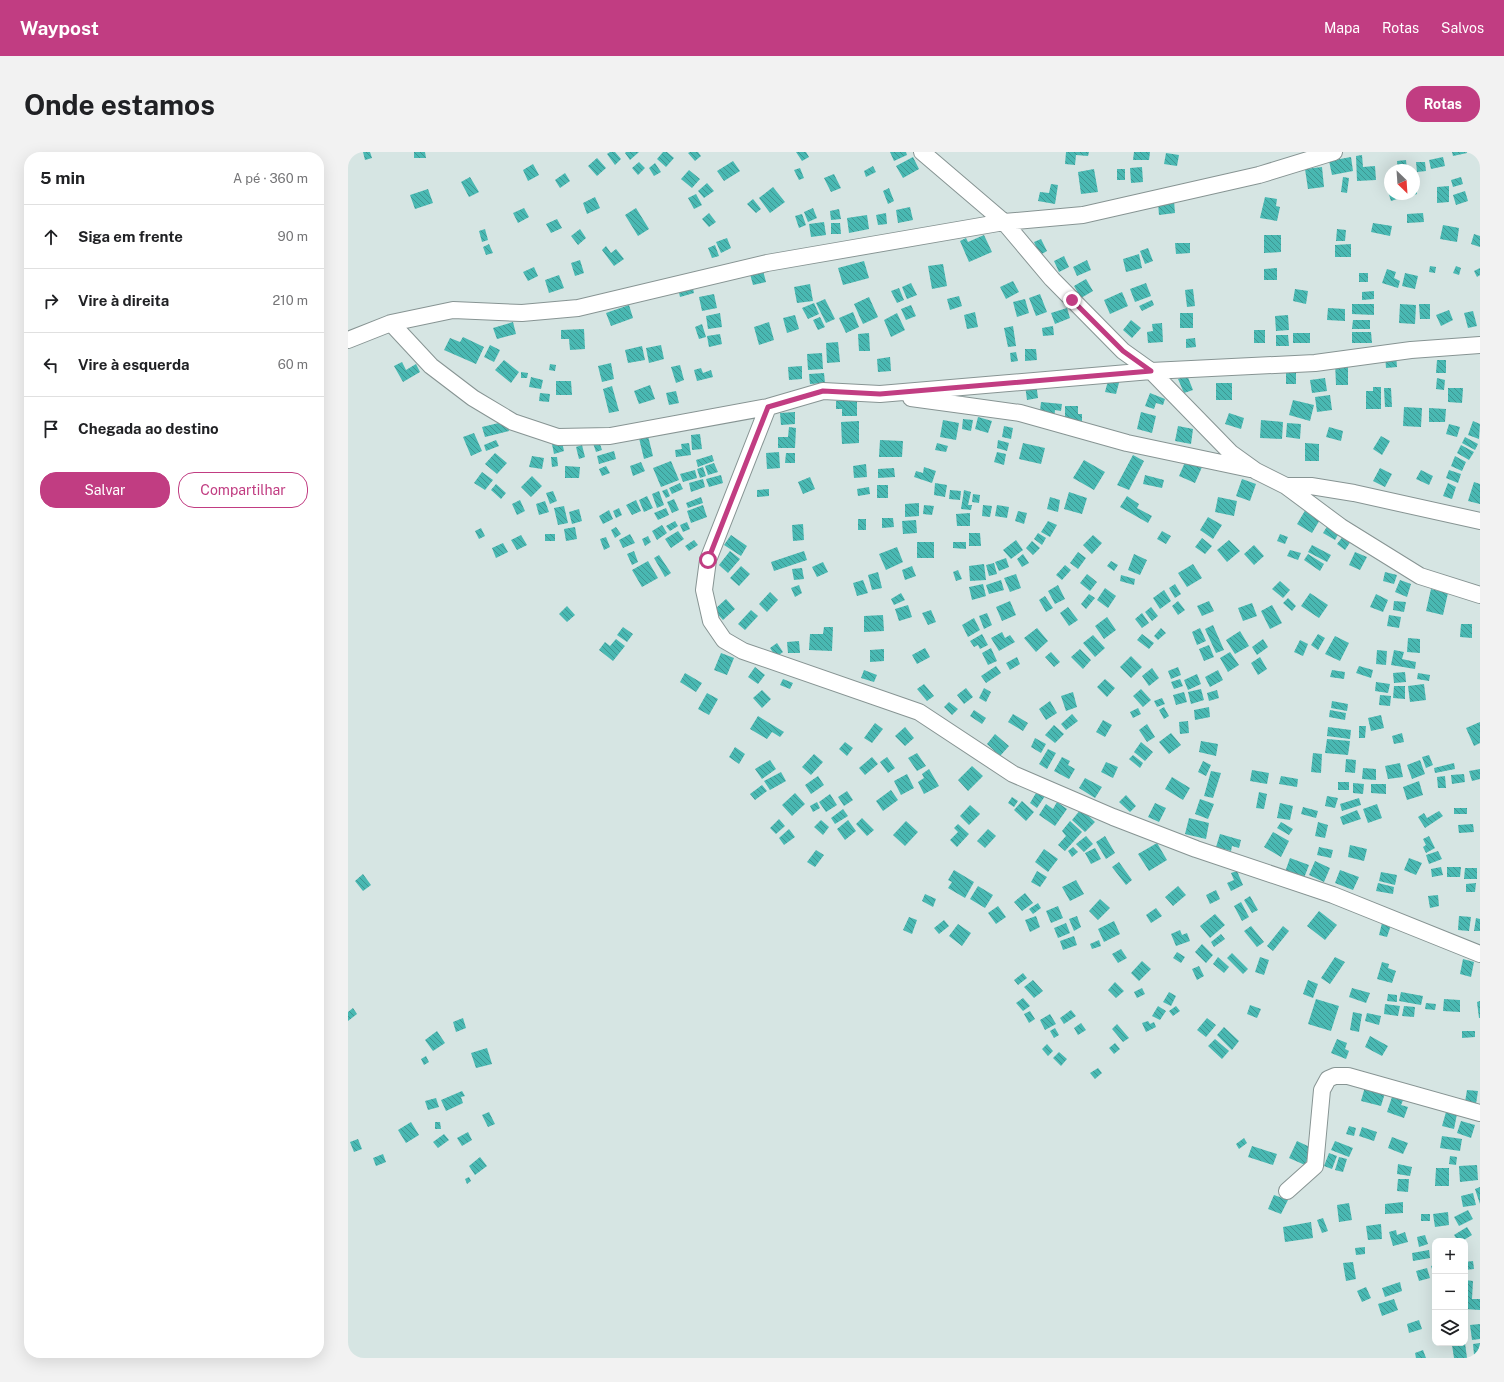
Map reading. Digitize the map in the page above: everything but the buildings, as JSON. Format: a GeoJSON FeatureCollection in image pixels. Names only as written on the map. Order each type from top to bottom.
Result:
{"type":"FeatureCollection","features":[{"type":"Feature","properties":{"kind":"street"},"geometry":{"type":"LineString","coordinates":[[922,152],[1004,222],[1052,279],[1123,351],[1151,371],[1231,452],[1256,471],[1286,486],[1340,527],[1420,576],[1480,595]]}},
{"type":"Feature","properties":{"kind":"street"},"geometry":{"type":"LineString","coordinates":[[348,340],[391,323],[452,310],[522,313],[578,308],[767,263],[1004,222],[1083,215],[1259,175],[1334,152]]}},
{"type":"Feature","properties":{"kind":"street"},"geometry":{"type":"LineString","coordinates":[[391,323],[431,366],[473,398],[513,422],[558,437],[610,436],[768,407],[823,391],[880,394],[1020,412],[1127,443],[1256,471]]}},
{"type":"Feature","properties":{"kind":"street"},"geometry":{"type":"LineString","coordinates":[[880,394],[1151,371],[1315,363],[1411,350],[1480,345]]}},
{"type":"Feature","properties":{"kind":"street"},"geometry":{"type":"LineString","coordinates":[[768,407],[708,560],[704,590],[711,620],[724,640],[743,651],[919,712],[1013,774],[1113,816],[1196,849],[1333,895],[1480,954]]}},
{"type":"Feature","properties":{"kind":"street"},"geometry":{"type":"LineString","coordinates":[[1286,486],[1311,486],[1354,493],[1480,520]]}},
{"type":"Feature","properties":{"kind":"street"},"geometry":{"type":"LineString","coordinates":[[1287,1191],[1315,1166],[1322,1090],[1328,1079],[1336,1076],[1348,1076],[1480,1113]]}},
{"type":"Feature","properties":{"kind":"route"},"geometry":{"type":"LineString","coordinates":[[708,560],[768,407],[823,391],[880,394],[1151,371],[1123,351],[1072,300]]}}]}
